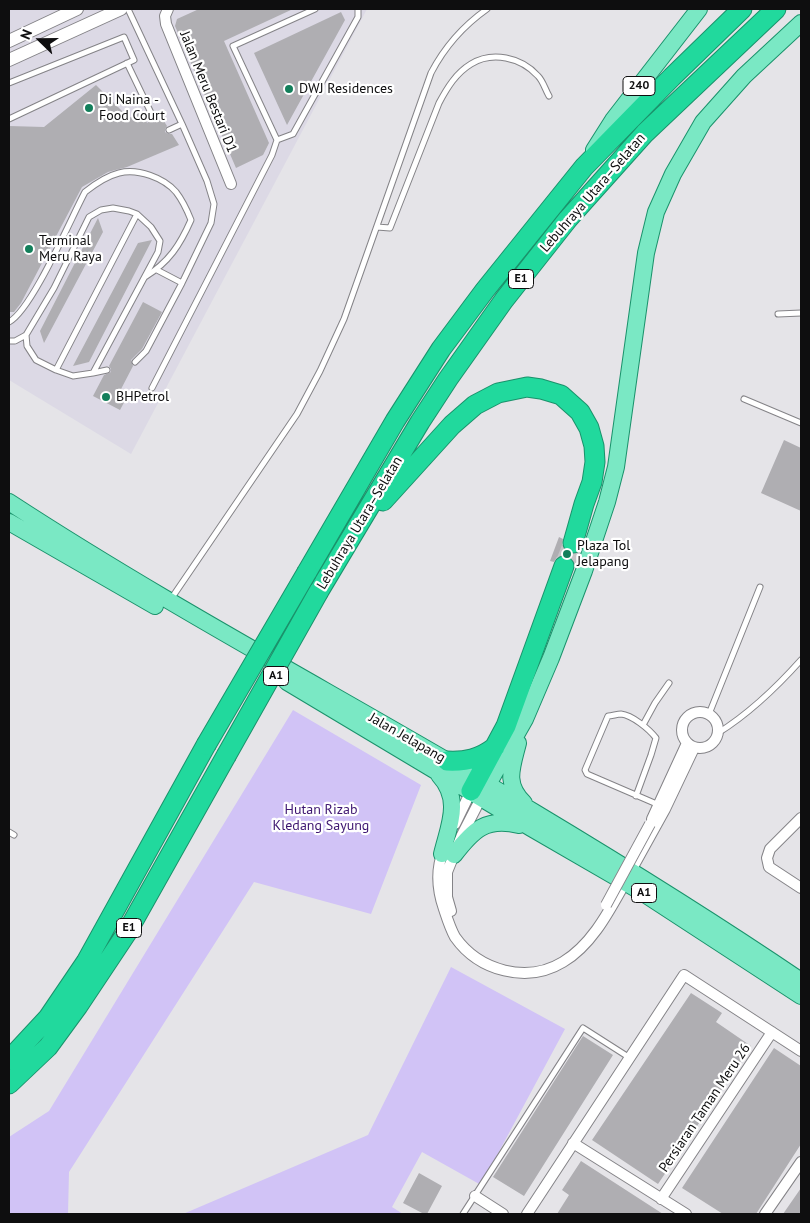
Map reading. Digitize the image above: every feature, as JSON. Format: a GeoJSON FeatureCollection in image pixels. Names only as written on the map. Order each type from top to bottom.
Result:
{"type":"FeatureCollection","features":[{"type":"Feature","properties":{"kind":"highway","name":"Lebuhraya Utara–Selatan"},"geometry":{"type":"LineString","coordinates":[[9,1060],[48,1018],[86,962],[206,745],[394,420],[441,349],[485,290],[584,167],[742,9]]}},
{"type":"Feature","properties":{"kind":"highway","name":"Lebuhraya Utara–Selatan"},"geometry":{"type":"LineString","coordinates":[[9,1084],[48,1047],[126,934],[338,559],[448,379],[504,300],[568,219],[645,133],[776,9]]}},
{"type":"Feature","properties":{"kind":"highway"},"geometry":{"type":"LineString","coordinates":[[338,559],[384,500],[452,425],[475,405],[498,393],[527,387],[561,395],[580,412],[590,428],[595,462],[592,482],[573,542]]}},
{"type":"Feature","properties":{"kind":"highway"},"geometry":{"type":"LineString","coordinates":[[479,788],[506,726],[564,566]]}},
{"type":"Feature","properties":{"kind":"highway"},"geometry":{"type":"LineString","coordinates":[[440,765],[474,759],[496,746]]}},
{"type":"Feature","properties":{"kind":"main road","name":"240"},"geometry":{"type":"LineString","coordinates":[[584,167],[613,120],[699,9]]}},
{"type":"Feature","properties":{"kind":"main road"},"geometry":{"type":"LineString","coordinates":[[533,812],[513,790],[511,779],[513,761],[525,719],[551,658],[584,571],[607,502],[616,467],[646,253],[656,212],[674,174],[703,122],[744,76],[801,23]]}},
{"type":"Feature","properties":{"kind":"main road","name":"Jalan Jelapang"},"geometry":{"type":"LineString","coordinates":[[9,502],[169,602],[440,765],[479,788],[533,812],[734,935],[801,981]]}},
{"type":"Feature","properties":{"kind":"main road","name":"Jalan Jelapang"},"geometry":{"type":"LineString","coordinates":[[9,522],[440,765]]}},
{"type":"Feature","properties":{"kind":"main road"},"geometry":{"type":"LineString","coordinates":[[479,788],[525,719]]}},
{"type":"Feature","properties":{"kind":"main road"},"geometry":{"type":"LineString","coordinates":[[440,765],[452,797],[448,854]]}},
{"type":"Feature","properties":{"kind":"main road","name":"Jalan Jelapang"},"geometry":{"type":"LineString","coordinates":[[479,788],[531,828],[640,890],[801,996]]}},
{"type":"Feature","properties":{"kind":"main road"},"geometry":{"type":"LineString","coordinates":[[448,854],[469,835],[486,825],[504,822],[531,828]]}},
{"type":"Feature","properties":{"kind":"street"},"geometry":{"type":"LineString","coordinates":[[9,41],[77,9]]}},
{"type":"Feature","properties":{"kind":"street"},"geometry":{"type":"LineString","coordinates":[[9,60],[122,9]]}},
{"type":"Feature","properties":{"kind":"street","name":"Jalan Meru Bestari D1"},"geometry":{"type":"LineString","coordinates":[[168,9],[166,24],[231,184]]}},
{"type":"Feature","properties":{"kind":"street"},"geometry":{"type":"LineString","coordinates":[[697,712],[709,714],[716,722],[718,733],[713,742],[704,748],[691,746],[682,733],[682,728],[687,718],[697,712]]}},
{"type":"Feature","properties":{"kind":"street"},"geometry":{"type":"LineString","coordinates":[[448,854],[447,897],[451,913],[458,930],[472,947],[480,954],[497,963],[525,968],[535,967],[557,959],[578,943],[606,905],[691,746]]}},
{"type":"Feature","properties":{"kind":"street"},"geometry":{"type":"LineString","coordinates":[[479,788],[448,854],[439,863],[440,897],[449,924],[455,936],[468,951],[494,968],[514,973],[545,970],[564,962],[590,938],[599,926],[665,809],[691,746]]}},
{"type":"Feature","properties":{"kind":"street"},"geometry":{"type":"LineString","coordinates":[[801,818],[770,849],[767,858],[769,867],[801,888]]}},
{"type":"Feature","properties":{"kind":"street"},"geometry":{"type":"LineString","coordinates":[[527,1214],[684,975],[801,1051]]}},
{"type":"Feature","properties":{"kind":"street","name":"Persiaran Taman Meru 26"},"geometry":{"type":"LineString","coordinates":[[661,1199],[772,1032]]}},
{"type":"Feature","properties":{"kind":"street"},"geometry":{"type":"LineString","coordinates":[[573,1143],[686,1214]]}},
{"type":"Feature","properties":{"kind":"street"},"geometry":{"type":"LineString","coordinates":[[765,1214],[801,1162]]}},
{"type":"Feature","properties":{"kind":"street"},"geometry":{"type":"LineString","coordinates":[[475,1196],[502,1214]]}},
{"type":"Feature","properties":{"kind":"lane"},"geometry":{"type":"LineString","coordinates":[[128,9],[182,124],[207,181],[214,204],[211,223],[182,283],[146,351],[135,362]]}},
{"type":"Feature","properties":{"kind":"lane"},"geometry":{"type":"LineString","coordinates":[[152,388],[272,156],[277,140],[233,46],[315,9]]}},
{"type":"Feature","properties":{"kind":"lane"},"geometry":{"type":"LineString","coordinates":[[277,140],[293,134],[358,17],[358,9]]}},
{"type":"Feature","properties":{"kind":"lane"},"geometry":{"type":"LineString","coordinates":[[169,602],[297,414],[320,371],[344,319],[431,73],[442,53],[459,32],[487,9]]}},
{"type":"Feature","properties":{"kind":"lane"},"geometry":{"type":"LineString","coordinates":[[9,83],[124,37],[134,60],[9,119]]}},
{"type":"Feature","properties":{"kind":"lane"},"geometry":{"type":"LineString","coordinates":[[377,227],[390,228],[439,103],[448,87],[471,64],[485,58],[503,57],[518,60],[539,77],[549,96]]}},
{"type":"Feature","properties":{"kind":"lane"},"geometry":{"type":"LineString","coordinates":[[127,63],[154,118]]}},
{"type":"Feature","properties":{"kind":"lane"},"geometry":{"type":"LineString","coordinates":[[169,130],[182,124]]}},
{"type":"Feature","properties":{"kind":"lane"},"geometry":{"type":"LineString","coordinates":[[9,322],[14,319],[33,294],[85,192],[95,184],[119,173],[136,171],[162,182],[175,191],[185,206],[191,220],[178,248],[157,270],[145,277]]}},
{"type":"Feature","properties":{"kind":"lane"},"geometry":{"type":"LineString","coordinates":[[9,341],[15,341],[26,335],[54,288],[89,217],[101,210],[113,208],[137,214],[151,227],[160,241],[158,252],[93,373]]}},
{"type":"Feature","properties":{"kind":"lane"},"geometry":{"type":"LineString","coordinates":[[56,370],[137,214]]}},
{"type":"Feature","properties":{"kind":"lane"},"geometry":{"type":"LineString","coordinates":[[157,270],[182,283]]}},
{"type":"Feature","properties":{"kind":"lane"},"geometry":{"type":"LineString","coordinates":[[778,314],[801,313]]}},
{"type":"Feature","properties":{"kind":"lane"},"geometry":{"type":"LineString","coordinates":[[26,335],[27,346],[36,360],[56,370],[73,376],[107,370]]}},
{"type":"Feature","properties":{"kind":"lane"},"geometry":{"type":"LineString","coordinates":[[744,399],[801,423]]}},
{"type":"Feature","properties":{"kind":"lane"},"geometry":{"type":"LineString","coordinates":[[709,714],[760,587]]}},
{"type":"Feature","properties":{"kind":"lane"},"geometry":{"type":"LineString","coordinates":[[718,733],[741,718],[782,682],[801,660]]}},
{"type":"Feature","properties":{"kind":"lane"},"geometry":{"type":"LineString","coordinates":[[642,724],[669,683]]}},
{"type":"Feature","properties":{"kind":"lane"},"geometry":{"type":"LineString","coordinates":[[636,796],[656,738],[642,724],[622,714],[608,716],[585,770],[587,774],[636,796],[659,806]]}},
{"type":"Feature","properties":{"kind":"lane"},"geometry":{"type":"LineString","coordinates":[[463,1214],[583,1028],[630,1058]]}},
{"type":"Feature","properties":{"kind":"shaded area"},"geometry":{"type":"Polygon","coordinates":[[[9,9],[367,9],[131,454],[9,380],[9,9]]]}},
{"type":"Feature","properties":{"kind":"green space","name":"Hutan Rizab Kledang Sayung"},"geometry":{"type":"Polygon","coordinates":[[[293,710],[421,785],[371,914],[254,882],[69,1172],[68,1214],[9,1214],[9,1137],[49,1111],[293,710]]]}},
{"type":"Feature","properties":{"kind":"green space"},"geometry":{"type":"Polygon","coordinates":[[[451,967],[565,1029],[481,1185],[422,1152],[392,1207],[403,1214],[183,1214],[368,1135],[451,967]]]}},
{"type":"Feature","properties":{"kind":"building"},"geometry":{"type":"Polygon","coordinates":[[[199,9],[293,9],[224,41],[269,143],[263,155],[236,168],[175,26],[177,19],[199,9]]]}},
{"type":"Feature","properties":{"kind":"building","name":"DWJ Residences"},"geometry":{"type":"Polygon","coordinates":[[[341,12],[345,20],[287,125],[254,53],[341,12]]]}},
{"type":"Feature","properties":{"kind":"building","name":"Terminal Meru Raya"},"geometry":{"type":"Polygon","coordinates":[[[96,85],[129,118],[143,111],[147,123],[150,121],[154,123],[158,121],[158,116],[160,115],[167,126],[165,132],[172,134],[179,145],[127,167],[108,172],[82,187],[21,303],[14,312],[9,312],[9,126],[44,127],[96,85]]]}},
{"type":"Feature","properties":{"kind":"building"},"geometry":{"type":"Polygon","coordinates":[[[98,218],[103,232],[44,343],[40,331],[98,218]]]}},
{"type":"Feature","properties":{"kind":"building"},"geometry":{"type":"Polygon","coordinates":[[[152,240],[89,362],[73,366],[138,243],[152,240]]]}},
{"type":"Feature","properties":{"kind":"building"},"geometry":{"type":"Polygon","coordinates":[[[143,302],[162,312],[142,349],[131,360],[133,366],[119,393],[127,397],[120,410],[93,396],[104,375],[111,372],[109,366],[143,302]]]}},
{"type":"Feature","properties":{"kind":"building"},"geometry":{"type":"Polygon","coordinates":[[[784,440],[801,448],[801,511],[761,493],[784,440]]]}},
{"type":"Feature","properties":{"kind":"building"},"geometry":{"type":"Polygon","coordinates":[[[559,537],[563,539],[562,545],[565,551],[570,554],[580,552],[575,567],[573,559],[567,555],[557,557],[554,562],[550,561],[559,537]]]}},
{"type":"Feature","properties":{"kind":"building"},"geometry":{"type":"Polygon","coordinates":[[[691,993],[722,1013],[716,1022],[751,1046],[658,1184],[592,1140],[691,993]]]}},
{"type":"Feature","properties":{"kind":"building"},"geometry":{"type":"Polygon","coordinates":[[[583,1036],[613,1055],[524,1196],[493,1177],[583,1036]]]}},
{"type":"Feature","properties":{"kind":"building"},"geometry":{"type":"Polygon","coordinates":[[[774,1048],[801,1066],[801,1144],[756,1214],[723,1214],[682,1188],[774,1048]]]}},
{"type":"Feature","properties":{"kind":"building"},"geometry":{"type":"Polygon","coordinates":[[[581,1161],[663,1214],[557,1214],[569,1195],[562,1190],[581,1161]]]}},
{"type":"Feature","properties":{"kind":"building"},"geometry":{"type":"Polygon","coordinates":[[[419,1173],[442,1186],[427,1214],[403,1203],[419,1173]]]}},
{"type":"Feature","properties":{"kind":"building"},"geometry":{"type":"Polygon","coordinates":[[[801,1188],[801,1214],[783,1214],[801,1188]]]}},
{"type":"Feature","properties":{"kind":"tunnel"},"geometry":{"type":"LineString","coordinates":[[564,566],[573,543]]}},
{"type":"Feature","properties":{"kind":"place","name":"DWJ Residences"},"geometry":{"type":"Point","coordinates":[289,89]}},
{"type":"Feature","properties":{"kind":"place","name":"Di Naina - Food Court"},"geometry":{"type":"Point","coordinates":[89,108]}},
{"type":"Feature","properties":{"kind":"place","name":"Terminal Meru Raya"},"geometry":{"type":"Point","coordinates":[29,249]}},
{"type":"Feature","properties":{"kind":"place","name":"BHPetrol"},"geometry":{"type":"Point","coordinates":[106,397]}},
{"type":"Feature","properties":{"kind":"place","name":"Plaza Tol Jelapang"},"geometry":{"type":"Point","coordinates":[567,554]}}]}
